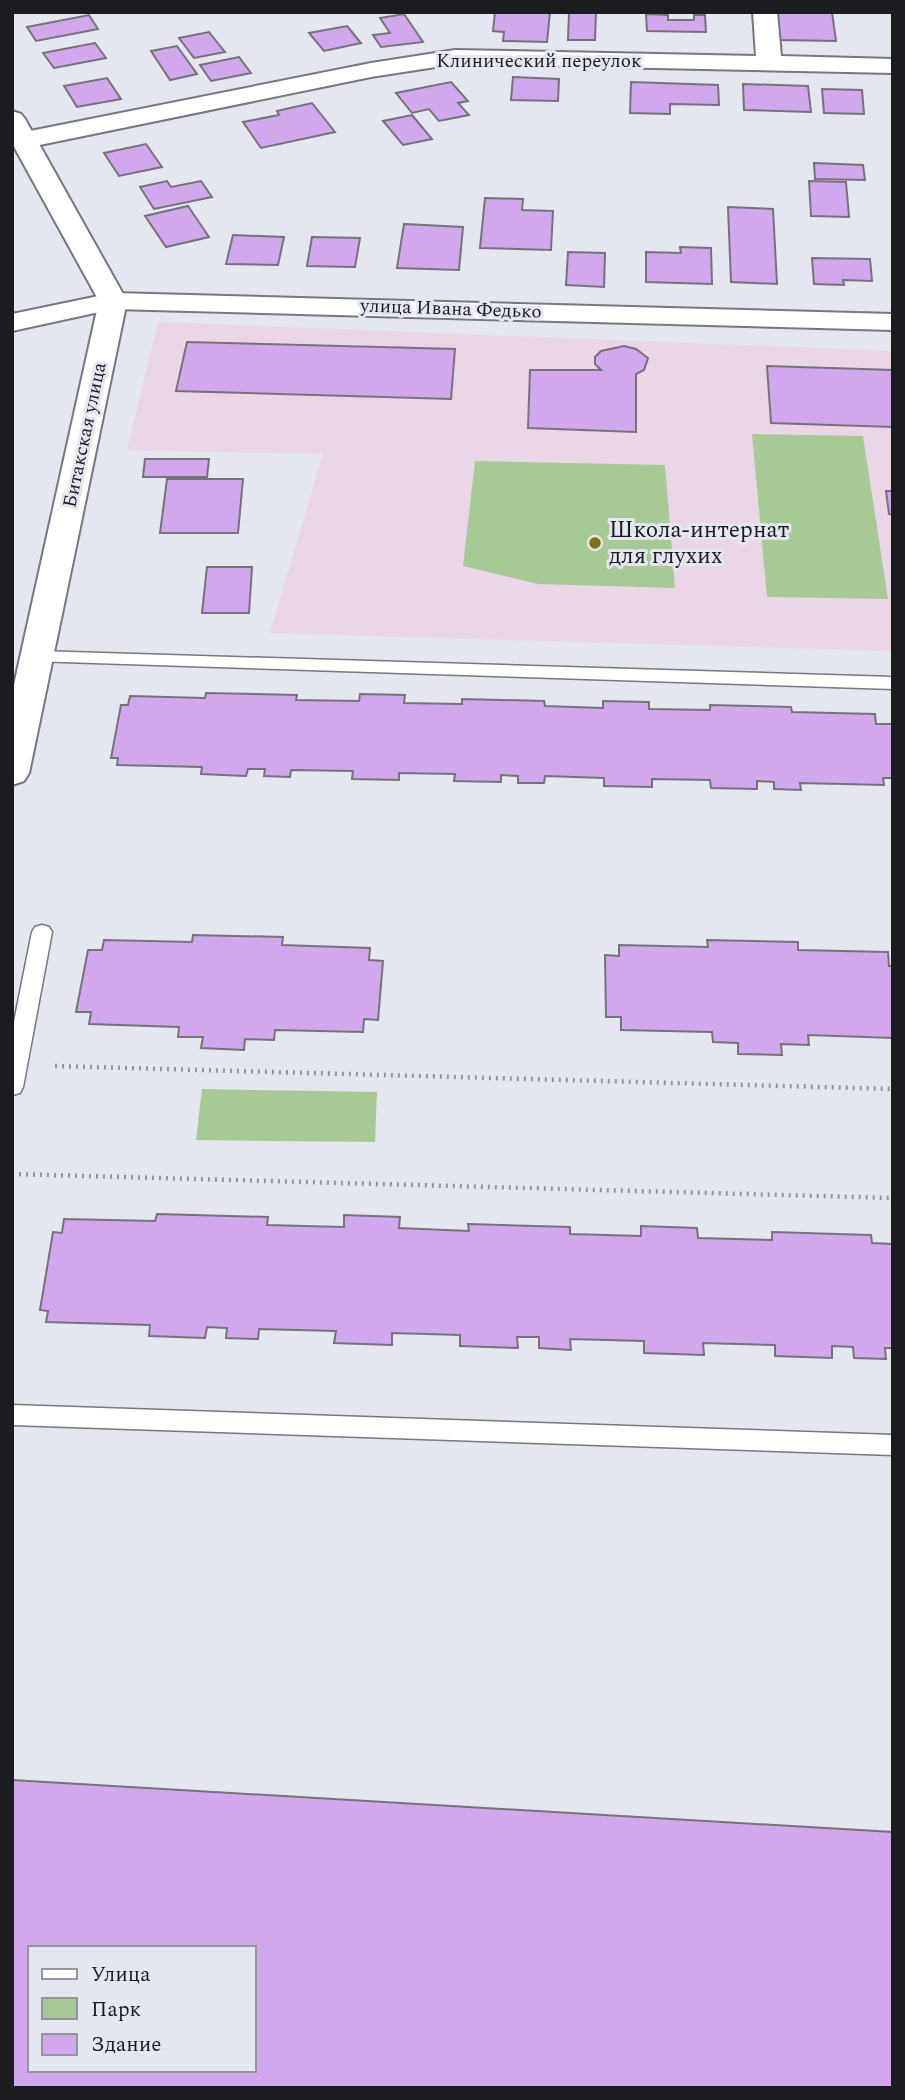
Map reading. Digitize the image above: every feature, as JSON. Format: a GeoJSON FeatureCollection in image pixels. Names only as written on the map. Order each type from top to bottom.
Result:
{"type":"FeatureCollection","features":[{"type":"Feature","properties":{"kind":"street"},"geometry":{"type":"LineString","coordinates":[[765,12],[769,63]]}},
{"type":"Feature","properties":{"kind":"street","name":"Клинический переулок"},"geometry":{"type":"LineString","coordinates":[[18,130],[455,57],[893,66]]}},
{"type":"Feature","properties":{"kind":"street"},"geometry":{"type":"LineString","coordinates":[[18,130],[114,301]]}},
{"type":"Feature","properties":{"kind":"street","name":"улица Ивана Федько"},"geometry":{"type":"LineString","coordinates":[[12,323],[114,301],[893,322]]}},
{"type":"Feature","properties":{"kind":"street","name":"Битакская улица"},"geometry":{"type":"LineString","coordinates":[[12,773],[114,301]]}},
{"type":"Feature","properties":{"kind":"lane"},"geometry":{"type":"LineString","coordinates":[[38,657],[893,683]]}},
{"type":"Feature","properties":{"kind":"lane"},"geometry":{"type":"LineString","coordinates":[[12,1087],[42,932]]}},
{"type":"Feature","properties":{"kind":"lane"},"geometry":{"type":"LineString","coordinates":[[12,1415],[893,1445]]}},
{"type":"Feature","properties":{"kind":"path"},"geometry":{"type":"LineString","coordinates":[[16,1065],[893,1089]]}},
{"type":"Feature","properties":{"kind":"path"},"geometry":{"type":"LineString","coordinates":[[12,1174],[893,1198]]}},
{"type":"Feature","properties":{"kind":"shaded area","name":"Школа-интернат для глухих"},"geometry":{"type":"Polygon","coordinates":[[[158,322],[893,351],[893,651],[270,633],[323,454],[127,450],[158,322]]]}},
{"type":"Feature","properties":{"kind":"green space"},"geometry":{"type":"Polygon","coordinates":[[[752,434],[863,436],[888,599],[767,597],[752,434]]]}},
{"type":"Feature","properties":{"kind":"green space"},"geometry":{"type":"Polygon","coordinates":[[[475,461],[665,465],[675,588],[538,584],[463,566],[475,461]]]}},
{"type":"Feature","properties":{"kind":"green space"},"geometry":{"type":"Polygon","coordinates":[[[202,1089],[377,1092],[375,1142],[196,1140],[202,1089]]]}},
{"type":"Feature","properties":{"kind":"building"},"geometry":{"type":"Polygon","coordinates":[[[495,12],[550,12],[547,42],[503,41],[504,32],[493,31],[495,12]]]}},
{"type":"Feature","properties":{"kind":"building"},"geometry":{"type":"Polygon","coordinates":[[[569,12],[596,12],[595,40],[568,40],[569,12]]]}},
{"type":"Feature","properties":{"kind":"building"},"geometry":{"type":"Polygon","coordinates":[[[777,12],[832,12],[836,41],[779,40],[777,12]]]}},
{"type":"Feature","properties":{"kind":"building"},"geometry":{"type":"Polygon","coordinates":[[[404,14],[423,42],[381,47],[373,35],[390,33],[380,18],[404,14]]]}},
{"type":"Feature","properties":{"kind":"building"},"geometry":{"type":"Polygon","coordinates":[[[646,14],[668,15],[668,20],[694,20],[694,15],[705,15],[706,32],[647,31],[646,14]]]}},
{"type":"Feature","properties":{"kind":"building"},"geometry":{"type":"Polygon","coordinates":[[[89,15],[98,29],[36,41],[27,27],[89,15]]]}},
{"type":"Feature","properties":{"kind":"building"},"geometry":{"type":"Polygon","coordinates":[[[347,26],[361,43],[324,51],[309,33],[347,26]]]}},
{"type":"Feature","properties":{"kind":"building"},"geometry":{"type":"Polygon","coordinates":[[[209,32],[225,52],[194,58],[179,38],[209,32]]]}},
{"type":"Feature","properties":{"kind":"building"},"geometry":{"type":"Polygon","coordinates":[[[95,43],[106,58],[54,68],[43,53],[95,43]]]}},
{"type":"Feature","properties":{"kind":"building"},"geometry":{"type":"Polygon","coordinates":[[[177,46],[197,74],[170,80],[151,51],[177,46]]]}},
{"type":"Feature","properties":{"kind":"building"},"geometry":{"type":"Polygon","coordinates":[[[239,57],[251,73],[211,81],[200,65],[239,57]]]}},
{"type":"Feature","properties":{"kind":"building"},"geometry":{"type":"Polygon","coordinates":[[[513,77],[559,79],[558,101],[511,100],[513,77]]]}},
{"type":"Feature","properties":{"kind":"building"},"geometry":{"type":"Polygon","coordinates":[[[107,78],[121,99],[77,107],[64,86],[107,78]]]}},
{"type":"Feature","properties":{"kind":"building"},"geometry":{"type":"Polygon","coordinates":[[[451,82],[468,101],[458,103],[469,115],[439,121],[429,109],[412,113],[396,93],[451,82]]]}},
{"type":"Feature","properties":{"kind":"building"},"geometry":{"type":"Polygon","coordinates":[[[631,82],[718,85],[719,105],[670,104],[670,114],[630,113],[631,82]]]}},
{"type":"Feature","properties":{"kind":"building"},"geometry":{"type":"Polygon","coordinates":[[[743,84],[808,86],[811,112],[744,110],[743,84]]]}},
{"type":"Feature","properties":{"kind":"building"},"geometry":{"type":"Polygon","coordinates":[[[822,89],[862,90],[864,114],[824,113],[822,89]]]}},
{"type":"Feature","properties":{"kind":"building"},"geometry":{"type":"Polygon","coordinates":[[[312,103],[335,132],[261,148],[243,122],[279,115],[277,111],[312,103]]]}},
{"type":"Feature","properties":{"kind":"building"},"geometry":{"type":"Polygon","coordinates":[[[412,115],[432,139],[403,145],[383,121],[412,115]]]}},
{"type":"Feature","properties":{"kind":"building"},"geometry":{"type":"Polygon","coordinates":[[[146,144],[162,167],[119,176],[104,153],[146,144]]]}},
{"type":"Feature","properties":{"kind":"building"},"geometry":{"type":"Polygon","coordinates":[[[814,163],[863,165],[865,180],[815,179],[814,163]]]}},
{"type":"Feature","properties":{"kind":"building"},"geometry":{"type":"Polygon","coordinates":[[[167,181],[171,187],[201,181],[212,197],[154,209],[140,187],[167,181]]]}},
{"type":"Feature","properties":{"kind":"building"},"geometry":{"type":"Polygon","coordinates":[[[809,181],[846,182],[849,217],[811,216],[809,181]]]}},
{"type":"Feature","properties":{"kind":"building"},"geometry":{"type":"Polygon","coordinates":[[[485,198],[523,199],[522,210],[553,211],[551,250],[480,248],[485,198]]]}},
{"type":"Feature","properties":{"kind":"building"},"geometry":{"type":"Polygon","coordinates":[[[188,206],[209,237],[166,247],[145,216],[188,206]]]}},
{"type":"Feature","properties":{"kind":"building"},"geometry":{"type":"Polygon","coordinates":[[[728,207],[773,209],[777,284],[731,282],[728,207]]]}},
{"type":"Feature","properties":{"kind":"building"},"geometry":{"type":"Polygon","coordinates":[[[404,224],[463,227],[459,270],[397,268],[404,224]]]}},
{"type":"Feature","properties":{"kind":"building"},"geometry":{"type":"Polygon","coordinates":[[[233,235],[284,237],[278,265],[226,264],[233,235]]]}},
{"type":"Feature","properties":{"kind":"building"},"geometry":{"type":"Polygon","coordinates":[[[312,237],[360,238],[355,267],[307,266],[312,237]]]}},
{"type":"Feature","properties":{"kind":"building"},"geometry":{"type":"Polygon","coordinates":[[[680,247],[711,248],[712,284],[646,282],[646,252],[681,253],[680,247]]]}},
{"type":"Feature","properties":{"kind":"building"},"geometry":{"type":"Polygon","coordinates":[[[568,252],[605,253],[604,287],[566,285],[568,252]]]}},
{"type":"Feature","properties":{"kind":"building"},"geometry":{"type":"Polygon","coordinates":[[[812,258],[870,259],[872,281],[843,280],[844,285],[814,284],[812,258]]]}},
{"type":"Feature","properties":{"kind":"building"},"geometry":{"type":"Polygon","coordinates":[[[187,342],[455,349],[451,399],[176,391],[187,342]]]}},
{"type":"Feature","properties":{"kind":"building"},"geometry":{"type":"Polygon","coordinates":[[[624,346],[636,349],[648,358],[644,370],[636,374],[636,432],[528,428],[530,370],[601,370],[595,364],[595,357],[601,351],[624,346]]]}},
{"type":"Feature","properties":{"kind":"building"},"geometry":{"type":"Polygon","coordinates":[[[767,366],[893,370],[893,427],[771,423],[767,366]]]}},
{"type":"Feature","properties":{"kind":"building"},"geometry":{"type":"Polygon","coordinates":[[[145,459],[209,459],[207,477],[143,477],[145,459]]]}},
{"type":"Feature","properties":{"kind":"building"},"geometry":{"type":"Polygon","coordinates":[[[167,479],[243,479],[238,533],[160,533],[167,479]]]}},
{"type":"Feature","properties":{"kind":"building"},"geometry":{"type":"Polygon","coordinates":[[[886,491],[893,491],[893,515],[889,514],[886,491]]]}},
{"type":"Feature","properties":{"kind":"building"},"geometry":{"type":"Polygon","coordinates":[[[207,567],[252,567],[249,613],[202,613],[207,567]]]}},
{"type":"Feature","properties":{"kind":"building"},"geometry":{"type":"Polygon","coordinates":[[[206,693],[297,695],[296,700],[359,701],[360,694],[405,695],[404,703],[462,704],[462,699],[544,701],[545,706],[603,708],[603,701],[649,702],[649,709],[710,710],[710,705],[791,707],[792,712],[875,714],[876,724],[892,724],[893,778],[883,778],[884,785],[800,783],[801,790],[774,789],[774,782],[757,781],[757,789],[711,788],[710,780],[652,779],[652,787],[604,786],[604,778],[545,776],[544,783],[518,783],[518,776],[501,775],[501,782],[454,781],[455,774],[399,773],[399,780],[352,779],[353,771],[291,770],[290,777],[264,776],[265,769],[248,769],[246,776],[201,774],[202,767],[117,765],[118,758],[111,758],[121,705],[128,705],[130,696],[205,698],[206,693]]]}},
{"type":"Feature","properties":{"kind":"building"},"geometry":{"type":"Polygon","coordinates":[[[193,935],[283,937],[282,945],[370,948],[369,960],[383,961],[378,1020],[364,1019],[363,1032],[275,1030],[274,1040],[245,1039],[244,1050],[201,1048],[203,1037],[178,1037],[179,1027],[89,1024],[91,1012],[76,1012],[88,950],[102,950],[104,940],[192,942],[193,935]]]}},
{"type":"Feature","properties":{"kind":"building"},"geometry":{"type":"Polygon","coordinates":[[[707,940],[798,942],[798,950],[888,952],[889,966],[893,966],[893,1038],[808,1035],[809,1045],[781,1044],[782,1055],[738,1054],[738,1043],[713,1042],[712,1032],[621,1030],[621,1017],[606,1017],[605,955],[619,956],[619,945],[708,947],[707,940]]]}},
{"type":"Feature","properties":{"kind":"building"},"geometry":{"type":"Polygon","coordinates":[[[157,1214],[268,1217],[267,1225],[344,1227],[344,1215],[400,1217],[399,1228],[469,1231],[468,1224],[570,1227],[570,1234],[641,1236],[641,1226],[697,1228],[698,1238],[772,1240],[772,1232],[871,1235],[872,1243],[893,1244],[893,1348],[885,1348],[886,1359],[854,1358],[853,1347],[832,1346],[832,1358],[775,1356],[775,1345],[703,1343],[704,1355],[644,1353],[644,1341],[570,1339],[571,1350],[539,1348],[539,1337],[517,1337],[518,1348],[460,1346],[460,1335],[392,1333],[392,1345],[334,1343],[336,1331],[259,1329],[258,1339],[226,1338],[227,1328],[207,1327],[205,1338],[149,1336],[150,1325],[46,1322],[48,1311],[40,1310],[53,1232],[62,1233],[64,1219],[155,1221],[157,1214]]]}},
{"type":"Feature","properties":{"kind":"building"},"geometry":{"type":"Polygon","coordinates":[[[12,1780],[893,1832],[893,2088],[12,2088],[12,1780]]]}},
{"type":"Feature","properties":{"kind":"place","name":"Школа-интернат для глухих"},"geometry":{"type":"Point","coordinates":[595,543]}}]}
